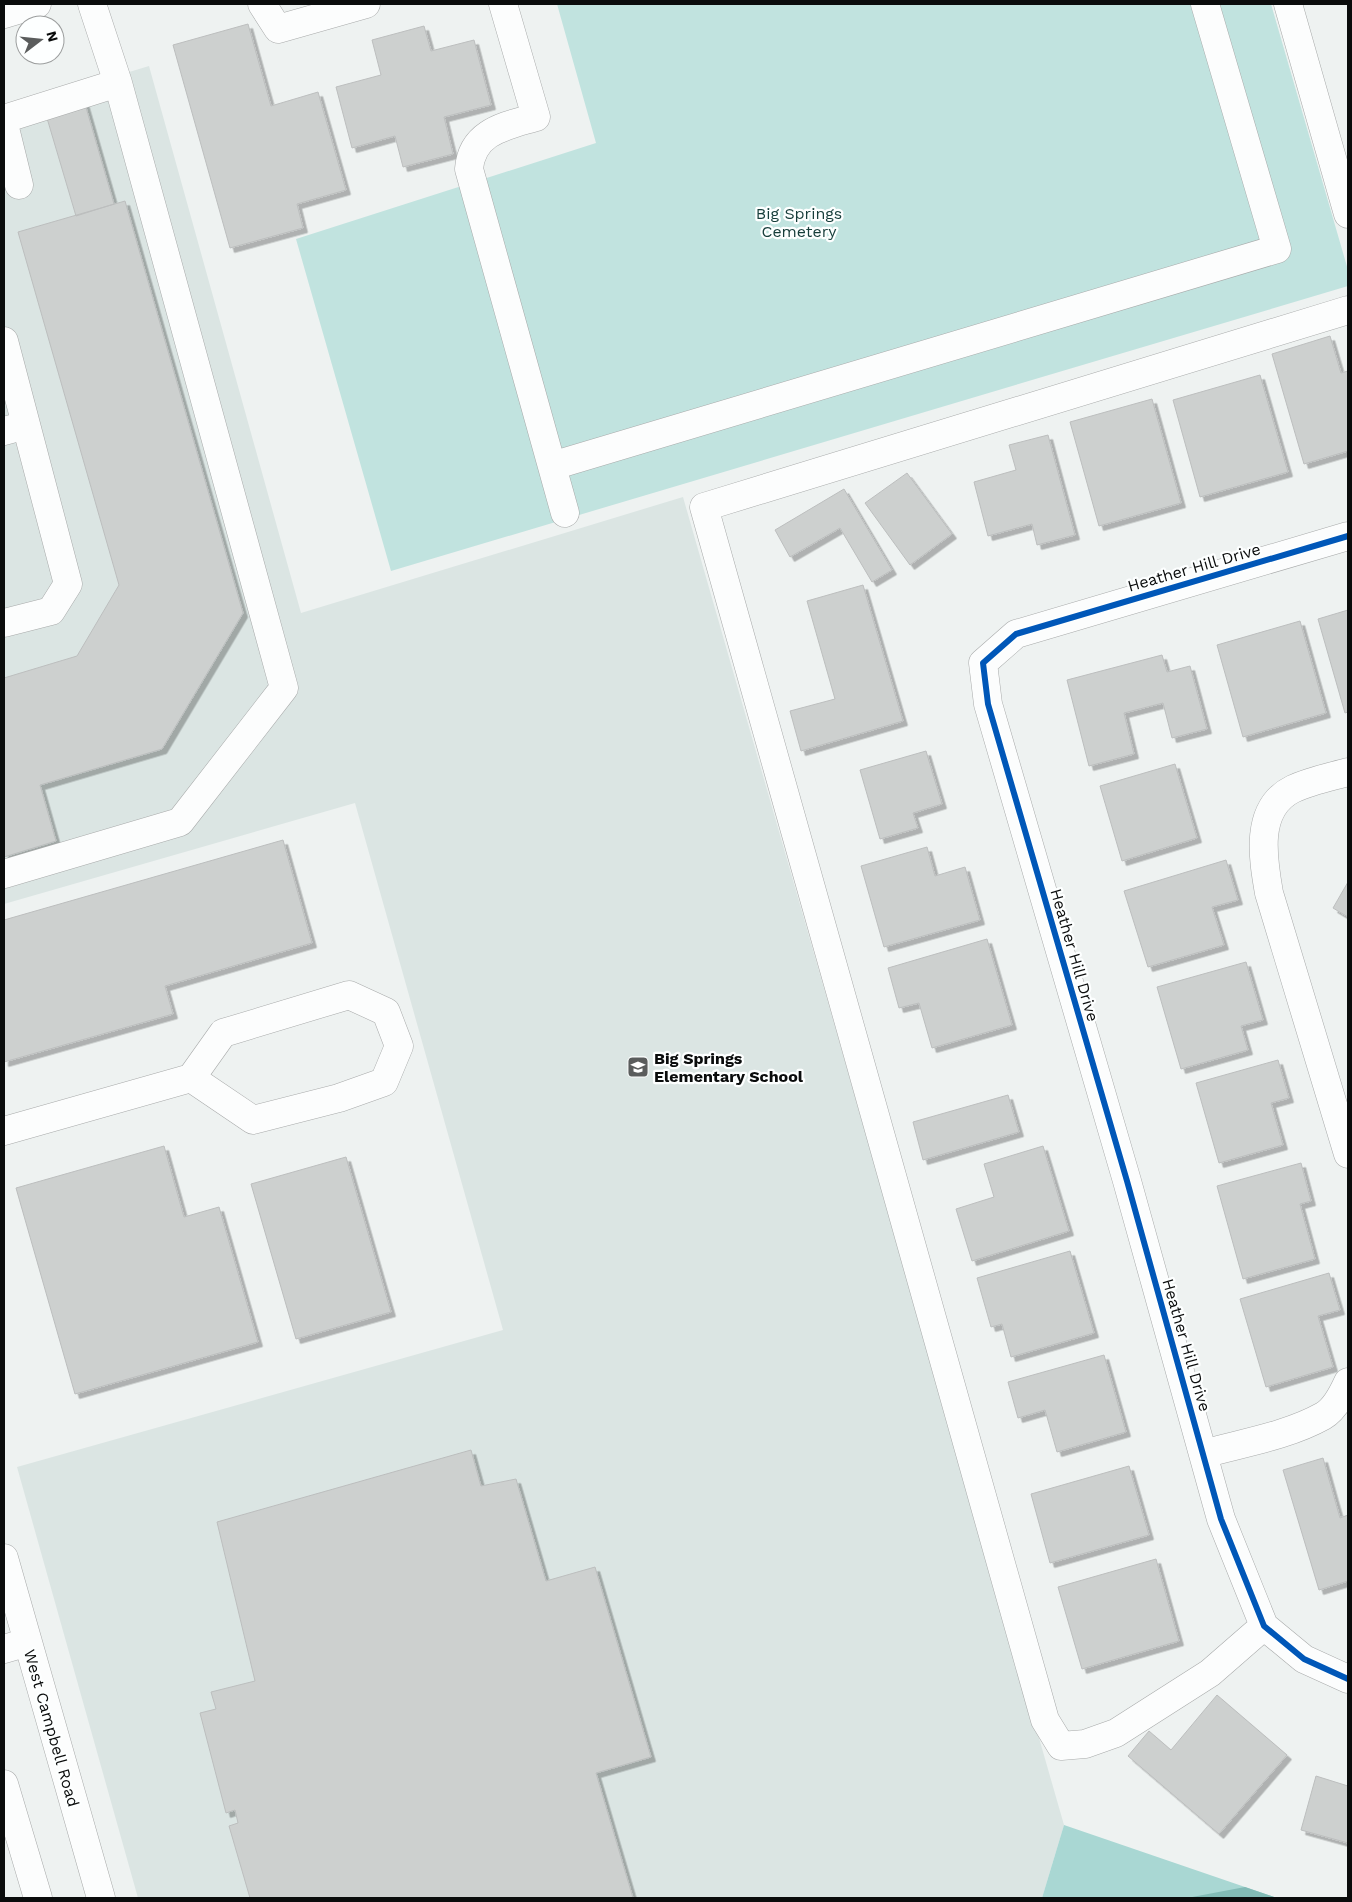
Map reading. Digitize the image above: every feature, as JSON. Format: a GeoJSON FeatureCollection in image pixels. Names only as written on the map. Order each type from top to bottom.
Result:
{"type":"FeatureCollection","features":[{"type":"Feature","properties":{"kind":"street"},"geometry":{"type":"LineString","coordinates":[[4,874],[180,822],[284,688],[118,83],[92,4]]}},
{"type":"Feature","properties":{"kind":"street"},"geometry":{"type":"LineString","coordinates":[[262,4],[278,29],[366,4]]}},
{"type":"Feature","properties":{"kind":"street"},"geometry":{"type":"LineString","coordinates":[[503,4],[536,117],[494,129],[478,144],[470,156],[469,169],[565,513]]}},
{"type":"Feature","properties":{"kind":"street"},"geometry":{"type":"LineString","coordinates":[[552,466],[1277,249],[1205,4]]}},
{"type":"Feature","properties":{"kind":"street"},"geometry":{"type":"LineString","coordinates":[[1288,4],[1348,214]]}},
{"type":"Feature","properties":{"kind":"street"},"geometry":{"type":"LineString","coordinates":[[4,118],[118,83]]}},
{"type":"Feature","properties":{"kind":"street"},"geometry":{"type":"LineString","coordinates":[[4,124],[19,185]]}},
{"type":"Feature","properties":{"kind":"street"},"geometry":{"type":"LineString","coordinates":[[1348,310],[704,507],[1045,1720],[1061,1746],[1084,1744],[1116,1733],[1210,1673],[1264,1626],[1304,1659],[1348,1679]]}},
{"type":"Feature","properties":{"kind":"street"},"geometry":{"type":"LineString","coordinates":[[4,341],[15,428],[68,584],[51,611],[4,623]]}},
{"type":"Feature","properties":{"kind":"street","name":"Heather Hill Drive"},"geometry":{"type":"LineString","coordinates":[[1264,1626],[1221,1519],[1127,1181],[988,704],[983,663],[1016,634],[1348,536]]}},
{"type":"Feature","properties":{"kind":"street"},"geometry":{"type":"LineString","coordinates":[[1348,772],[1291,790],[1278,802],[1269,815],[1264,830],[1262,853],[1269,893],[1348,1154]]}},
{"type":"Feature","properties":{"kind":"street"},"geometry":{"type":"LineString","coordinates":[[4,1131],[191,1078],[223,1033],[349,995],[386,1012],[399,1046],[384,1082],[339,1098],[253,1120],[191,1078]]}},
{"type":"Feature","properties":{"kind":"street"},"geometry":{"type":"LineString","coordinates":[[1203,1454],[1291,1430],[1324,1415],[1344,1393],[1348,1382]]}},
{"type":"Feature","properties":{"kind":"street","name":"West Campbell Road"},"geometry":{"type":"LineString","coordinates":[[4,1558],[16,1646],[101,1898]]}},
{"type":"Feature","properties":{"kind":"street"},"geometry":{"type":"LineString","coordinates":[[4,1784],[38,1898]]}},
{"type":"Feature","properties":{"kind":"shaded area","name":"Big Springs Elementary School"},"geometry":{"type":"Polygon","coordinates":[[[149,66],[301,613],[683,497],[1064,1825],[1042,1898],[138,1898],[17,1467],[503,1330],[355,803],[4,904],[4,110],[149,66]]]}},
{"type":"Feature","properties":{"kind":"shaded area"},"geometry":{"type":"Polygon","coordinates":[[[1064,1825],[1277,1898],[1042,1898],[1064,1825]]]}},
{"type":"Feature","properties":{"kind":"shaded area"},"geometry":{"type":"Polygon","coordinates":[[[1245,1887],[1277,1898],[1187,1898],[1245,1887]]]}},
{"type":"Feature","properties":{"kind":"green space","name":"Big Springs Cemetery"},"geometry":{"type":"Polygon","coordinates":[[[557,4],[1271,4],[1348,270],[1348,286],[391,571],[296,239],[596,143],[557,4]]]}},
{"type":"Feature","properties":{"kind":"building"},"geometry":{"type":"Polygon","coordinates":[[[248,24],[271,106],[318,92],[346,190],[297,204],[303,228],[230,248],[173,45],[248,24]]]}},
{"type":"Feature","properties":{"kind":"building"},"geometry":{"type":"Polygon","coordinates":[[[424,26],[431,51],[474,40],[491,105],[444,117],[453,154],[403,167],[395,136],[352,148],[336,87],[381,75],[372,40],[424,26]]]}},
{"type":"Feature","properties":{"kind":"building"},"geometry":{"type":"Polygon","coordinates":[[[83,97],[114,204],[76,216],[44,108],[83,97]]]}},
{"type":"Feature","properties":{"kind":"building"},"geometry":{"type":"Polygon","coordinates":[[[125,201],[243,613],[162,749],[40,785],[56,841],[4,857],[4,678],[77,656],[119,585],[18,232],[125,201]]]}},
{"type":"Feature","properties":{"kind":"building"},"geometry":{"type":"Polygon","coordinates":[[[1330,336],[1341,373],[1348,371],[1348,451],[1304,464],[1272,354],[1330,336]]]}},
{"type":"Feature","properties":{"kind":"building"},"geometry":{"type":"Polygon","coordinates":[[[1260,375],[1288,472],[1200,497],[1173,400],[1260,375]]]}},
{"type":"Feature","properties":{"kind":"building"},"geometry":{"type":"Polygon","coordinates":[[[1152,399],[1181,503],[1099,526],[1070,422],[1152,399]]]}},
{"type":"Feature","properties":{"kind":"building"},"geometry":{"type":"Polygon","coordinates":[[[1048,435],[1075,535],[1037,545],[1032,524],[988,536],[974,482],[1016,470],[1009,445],[1048,435]]]}},
{"type":"Feature","properties":{"kind":"building"},"geometry":{"type":"Polygon","coordinates":[[[907,473],[952,534],[910,565],[865,503],[907,473]]]}},
{"type":"Feature","properties":{"kind":"building"},"geometry":{"type":"Polygon","coordinates":[[[844,489],[892,570],[872,582],[840,528],[790,557],[775,530],[844,489]]]}},
{"type":"Feature","properties":{"kind":"building"},"geometry":{"type":"Polygon","coordinates":[[[863,585],[903,721],[801,751],[790,711],[835,699],[807,601],[863,585]]]}},
{"type":"Feature","properties":{"kind":"building"},"geometry":{"type":"Polygon","coordinates":[[[1348,610],[1348,712],[1345,713],[1318,619],[1348,610]]]}},
{"type":"Feature","properties":{"kind":"building"},"geometry":{"type":"Polygon","coordinates":[[[1300,621],[1326,713],[1243,737],[1217,645],[1300,621]]]}},
{"type":"Feature","properties":{"kind":"building"},"geometry":{"type":"Polygon","coordinates":[[[1162,655],[1167,672],[1190,666],[1207,729],[1172,738],[1163,703],[1124,713],[1134,754],[1089,766],[1067,680],[1162,655]]]}},
{"type":"Feature","properties":{"kind":"building"},"geometry":{"type":"Polygon","coordinates":[[[926,751],[942,804],[913,813],[918,828],[880,839],[860,770],[926,751]]]}},
{"type":"Feature","properties":{"kind":"building"},"geometry":{"type":"Polygon","coordinates":[[[1175,764],[1197,838],[1122,861],[1100,786],[1175,764]]]}},
{"type":"Feature","properties":{"kind":"building"},"geometry":{"type":"Polygon","coordinates":[[[283,840],[312,943],[165,986],[173,1014],[4,1062],[4,920],[283,840]]]}},
{"type":"Feature","properties":{"kind":"building"},"geometry":{"type":"Polygon","coordinates":[[[927,847],[935,876],[965,867],[980,920],[884,947],[861,866],[927,847]]]}},
{"type":"Feature","properties":{"kind":"building"},"geometry":{"type":"Polygon","coordinates":[[[1226,860],[1238,900],[1212,907],[1224,945],[1148,967],[1124,891],[1226,860]]]}},
{"type":"Feature","properties":{"kind":"building"},"geometry":{"type":"Polygon","coordinates":[[[1348,882],[1348,917],[1333,908],[1348,882]]]}},
{"type":"Feature","properties":{"kind":"building"},"geometry":{"type":"Polygon","coordinates":[[[987,939],[1012,1025],[932,1048],[919,1003],[899,1008],[888,968],[987,939]]]}},
{"type":"Feature","properties":{"kind":"building"},"geometry":{"type":"Polygon","coordinates":[[[1246,962],[1263,1020],[1241,1026],[1248,1050],[1181,1069],[1157,987],[1246,962]]]}},
{"type":"Feature","properties":{"kind":"building"},"geometry":{"type":"Polygon","coordinates":[[[1278,1060],[1289,1098],[1271,1103],[1283,1145],[1219,1163],[1196,1083],[1278,1060]]]}},
{"type":"Feature","properties":{"kind":"building"},"geometry":{"type":"Polygon","coordinates":[[[1008,1095],[1019,1132],[923,1160],[913,1122],[1008,1095]]]}},
{"type":"Feature","properties":{"kind":"building"},"geometry":{"type":"Polygon","coordinates":[[[164,1146],[184,1217],[219,1207],[258,1342],[75,1394],[16,1188],[164,1146]]]}},
{"type":"Feature","properties":{"kind":"building"},"geometry":{"type":"Polygon","coordinates":[[[1043,1146],[1069,1231],[972,1261],[956,1209],[994,1197],[984,1164],[1043,1146]]]}},
{"type":"Feature","properties":{"kind":"building"},"geometry":{"type":"Polygon","coordinates":[[[346,1157],[391,1312],[296,1339],[251,1184],[346,1157]]]}},
{"type":"Feature","properties":{"kind":"building"},"geometry":{"type":"Polygon","coordinates":[[[1301,1163],[1311,1201],[1300,1204],[1315,1259],[1243,1279],[1217,1186],[1301,1163]]]}},
{"type":"Feature","properties":{"kind":"building"},"geometry":{"type":"Polygon","coordinates":[[[1070,1251],[1094,1333],[1011,1357],[1002,1324],[991,1327],[977,1278],[1070,1251]]]}},
{"type":"Feature","properties":{"kind":"building"},"geometry":{"type":"Polygon","coordinates":[[[1329,1273],[1340,1310],[1318,1316],[1333,1367],[1266,1387],[1240,1299],[1329,1273]]]}},
{"type":"Feature","properties":{"kind":"building"},"geometry":{"type":"Polygon","coordinates":[[[1104,1355],[1126,1432],[1057,1452],[1045,1410],[1018,1418],[1008,1382],[1104,1355]]]}},
{"type":"Feature","properties":{"kind":"building"},"geometry":{"type":"Polygon","coordinates":[[[471,1450],[481,1486],[516,1479],[546,1581],[595,1567],[651,1757],[596,1773],[633,1898],[250,1898],[229,1826],[238,1823],[235,1810],[226,1813],[200,1713],[216,1709],[211,1692],[255,1681],[217,1522],[471,1450]]]}},
{"type":"Feature","properties":{"kind":"building"},"geometry":{"type":"Polygon","coordinates":[[[1323,1458],[1340,1518],[1348,1515],[1348,1581],[1319,1590],[1283,1470],[1323,1458]]]}},
{"type":"Feature","properties":{"kind":"building"},"geometry":{"type":"Polygon","coordinates":[[[1129,1466],[1149,1535],[1050,1563],[1031,1494],[1129,1466]]]}},
{"type":"Feature","properties":{"kind":"building"},"geometry":{"type":"Polygon","coordinates":[[[1156,1559],[1179,1641],[1082,1669],[1058,1587],[1156,1559]]]}},
{"type":"Feature","properties":{"kind":"building"},"geometry":{"type":"Polygon","coordinates":[[[1217,1695],[1287,1755],[1219,1834],[1128,1756],[1149,1731],[1171,1750],[1217,1695]]]}},
{"type":"Feature","properties":{"kind":"building"},"geometry":{"type":"Polygon","coordinates":[[[1316,1776],[1348,1786],[1348,1843],[1301,1830],[1316,1776]]]}},
{"type":"Feature","properties":{"kind":"cycle path"},"geometry":{"type":"LineString","coordinates":[[1348,536],[1016,634],[983,663],[988,704],[1127,1181],[1221,1519],[1264,1626],[1304,1659],[1348,1679]]}},
{"type":"Feature","properties":{"kind":"place","name":"Big Springs Elementary School"},"geometry":{"type":"Point","coordinates":[638,1067]}}]}
